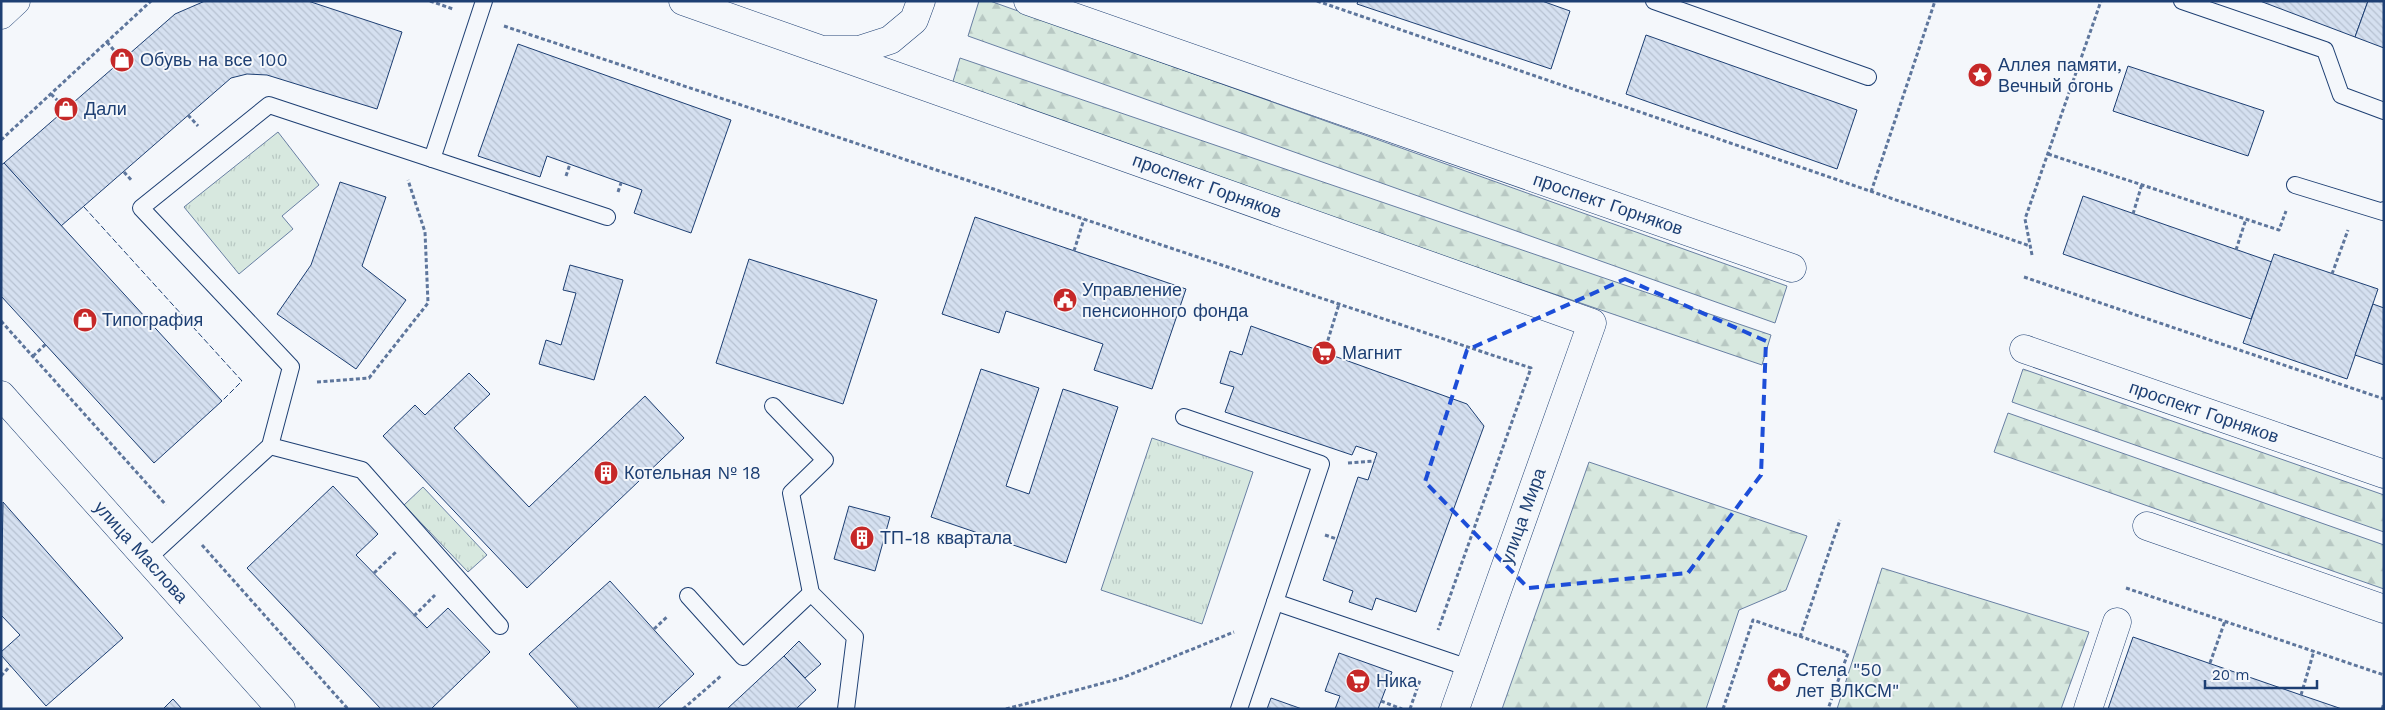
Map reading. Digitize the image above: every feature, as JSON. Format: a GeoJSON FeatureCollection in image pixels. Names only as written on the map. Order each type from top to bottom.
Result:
{"type":"FeatureCollection","features":[{"type":"Feature","properties":{"kind":"street"},"geometry":{"type":"LineString","coordinates":[[1,15],[16,1]]}},
{"type":"Feature","properties":{"kind":"street","name":"проспект Горняков"},"geometry":{"type":"LineString","coordinates":[[683,1],[1592,323]]}},
{"type":"Feature","properties":{"kind":"street","name":"проспект Горняков"},"geometry":{"type":"LineString","coordinates":[[822,50],[859,50],[890,40],[914,20],[922,1]]}},
{"type":"Feature","properties":{"kind":"street","name":"проспект Горняков"},"geometry":{"type":"LineString","coordinates":[[1028,1],[1792,268]]}},
{"type":"Feature","properties":{"kind":"street","name":"улица Мира"},"geometry":{"type":"LineString","coordinates":[[1454,709],[1592,323]]}},
{"type":"Feature","properties":{"kind":"street","name":"проспект Горняков"},"geometry":{"type":"LineString","coordinates":[[2024,349],[2384,474]]}},
{"type":"Feature","properties":{"kind":"street","name":"улица Маслова"},"geometry":{"type":"LineString","coordinates":[[1,395],[281,709]]}},
{"type":"Feature","properties":{"kind":"street"},"geometry":{"type":"LineString","coordinates":[[2147,526],[2384,609]]}},
{"type":"Feature","properties":{"kind":"street"},"geometry":{"type":"LineString","coordinates":[[2088,709],[2117,622]]}},
{"type":"Feature","properties":{"kind":"lane"},"geometry":{"type":"LineString","coordinates":[[432,159],[484,1]]}},
{"type":"Feature","properties":{"kind":"lane"},"geometry":{"type":"LineString","coordinates":[[1654,1],[1868,77]]}},
{"type":"Feature","properties":{"kind":"lane"},"geometry":{"type":"LineString","coordinates":[[2182,1],[2325,50],[2341,95],[2384,111]]}},
{"type":"Feature","properties":{"kind":"lane"},"geometry":{"type":"LineString","coordinates":[[147,559],[270,446],[290,368],[141,208],[269,105],[608,217]]}},
{"type":"Feature","properties":{"kind":"lane"},"geometry":{"type":"LineString","coordinates":[[2295,185],[2383,212],[2384,210]]}},
{"type":"Feature","properties":{"kind":"lane"},"geometry":{"type":"LineString","coordinates":[[773,406],[825,460],[791,493],[811,593],[855,637],[846,709]]}},
{"type":"Feature","properties":{"kind":"lane"},"geometry":{"type":"LineString","coordinates":[[1184,417],[1321,464],[1239,709]]}},
{"type":"Feature","properties":{"kind":"lane"},"geometry":{"type":"LineString","coordinates":[[270,446],[362,470],[500,626]]}},
{"type":"Feature","properties":{"kind":"lane"},"geometry":{"type":"LineString","coordinates":[[688,596],[743,657],[811,593]]}},
{"type":"Feature","properties":{"kind":"lane"},"geometry":{"type":"LineString","coordinates":[[1273,610],[1469,668]]}},
{"type":"Feature","properties":{"kind":"path"},"geometry":{"type":"LineString","coordinates":[[1,140],[151,1]]}},
{"type":"Feature","properties":{"kind":"path"},"geometry":{"type":"LineString","coordinates":[[430,1],[1532,368],[1410,709]]}},
{"type":"Feature","properties":{"kind":"path"},"geometry":{"type":"LineString","coordinates":[[1317,1],[2030,246]]}},
{"type":"Feature","properties":{"kind":"path"},"geometry":{"type":"LineString","coordinates":[[1871,192],[1935,1]]}},
{"type":"Feature","properties":{"kind":"path"},"geometry":{"type":"LineString","coordinates":[[2032,255],[2025,219],[2101,1]]}},
{"type":"Feature","properties":{"kind":"path"},"geometry":{"type":"LineString","coordinates":[[107,42],[122,60]]}},
{"type":"Feature","properties":{"kind":"path"},"geometry":{"type":"LineString","coordinates":[[51,94],[66,109]]}},
{"type":"Feature","properties":{"kind":"path"},"geometry":{"type":"LineString","coordinates":[[286,384],[370,378],[428,303],[425,232],[396,147]]}},
{"type":"Feature","properties":{"kind":"path"},"geometry":{"type":"LineString","coordinates":[[2048,154],[2279,230],[2295,185]]}},
{"type":"Feature","properties":{"kind":"path"},"geometry":{"type":"LineString","coordinates":[[2133,214],[2142,184]]}},
{"type":"Feature","properties":{"kind":"path"},"geometry":{"type":"LineString","coordinates":[[2332,274],[2358,204]]}},
{"type":"Feature","properties":{"kind":"path"},"geometry":{"type":"LineString","coordinates":[[1074,251],[1084,219]]}},
{"type":"Feature","properties":{"kind":"path"},"geometry":{"type":"LineString","coordinates":[[2236,250],[2246,219]]}},
{"type":"Feature","properties":{"kind":"path"},"geometry":{"type":"LineString","coordinates":[[2024,277],[2384,399]]}},
{"type":"Feature","properties":{"kind":"path"},"geometry":{"type":"LineString","coordinates":[[1324,353],[1339,304]]}},
{"type":"Feature","properties":{"kind":"path"},"geometry":{"type":"LineString","coordinates":[[33,356],[46,344]]}},
{"type":"Feature","properties":{"kind":"path"},"geometry":{"type":"LineString","coordinates":[[1800,637],[1840,520]]}},
{"type":"Feature","properties":{"kind":"path"},"geometry":{"type":"LineString","coordinates":[[2126,588],[2384,675]]}},
{"type":"Feature","properties":{"kind":"path"},"geometry":{"type":"LineString","coordinates":[[1006,709],[1122,678],[1273,610]]}},
{"type":"Feature","properties":{"kind":"path"},"geometry":{"type":"LineString","coordinates":[[1723,709],[1753,620],[1848,653],[1828,709]]}},
{"type":"Feature","properties":{"kind":"path"},"geometry":{"type":"LineString","coordinates":[[2210,663],[2225,621]]}},
{"type":"Feature","properties":{"kind":"path"},"geometry":{"type":"LineString","coordinates":[[2301,695],[2314,652]]}},
{"type":"Feature","properties":{"kind":"path"},"geometry":{"type":"LineString","coordinates":[[683,709],[743,657]]}},
{"type":"Feature","properties":{"kind":"path"},"geometry":{"type":"LineString","coordinates":[[1,676],[10,666]]}},
{"type":"Feature","properties":{"kind":"path"},"geometry":{"type":"LineString","coordinates":[[1381,701],[1402,709]]}},
{"type":"Feature","properties":{"kind":"path"},"geometry":{"type":"LineString","coordinates":[[2382,709],[2384,703]]}},
{"type":"Feature","properties":{"kind":"highlighted area"},"geometry":{"type":"Polygon","coordinates":[[[1625,279],[1766,341],[1761,475],[1688,573],[1528,588],[1425,482],[1467,350],[1625,279]]]}},
{"type":"Feature","properties":{"kind":"green space"},"geometry":{"type":"Polygon","coordinates":[[[979,1],[990,1],[1787,286],[1775,323],[968,36],[979,1]]]}},
{"type":"Feature","properties":{"kind":"green space"},"geometry":{"type":"Polygon","coordinates":[[[960,58],[1771,335],[1762,365],[951,88],[960,58]]]}},
{"type":"Feature","properties":{"kind":"green space"},"geometry":{"type":"Polygon","coordinates":[[[278,132],[319,185],[282,216],[293,229],[239,274],[184,207],[278,132]]]}},
{"type":"Feature","properties":{"kind":"green space"},"geometry":{"type":"Polygon","coordinates":[[[2023,369],[2384,495],[2384,532],[2012,402],[2023,369]]]}},
{"type":"Feature","properties":{"kind":"green space"},"geometry":{"type":"Polygon","coordinates":[[[2008,413],[2384,545],[2384,589],[1994,452],[2008,413]]]}},
{"type":"Feature","properties":{"kind":"green space"},"geometry":{"type":"Polygon","coordinates":[[[1152,438],[1253,472],[1202,624],[1101,590],[1152,438]]]}},
{"type":"Feature","properties":{"kind":"green space"},"geometry":{"type":"Polygon","coordinates":[[[1589,462],[1807,536],[1786,590],[1739,610],[1706,709],[1502,709],[1589,462]]]}},
{"type":"Feature","properties":{"kind":"green space"},"geometry":{"type":"Polygon","coordinates":[[[423,487],[487,555],[468,572],[404,505],[423,487]]]}},
{"type":"Feature","properties":{"kind":"green space"},"geometry":{"type":"Polygon","coordinates":[[[1882,568],[2089,632],[2061,709],[1837,709],[1882,568]]]}},
{"type":"Feature","properties":{"kind":"building"},"geometry":{"type":"Polygon","coordinates":[[[205,1],[308,1],[402,32],[377,109],[267,75],[247,74],[231,78],[61,226],[4,163],[175,14],[205,1]]]}},
{"type":"Feature","properties":{"kind":"building"},"geometry":{"type":"Polygon","coordinates":[[[1358,1],[1542,1],[1570,11],[1551,69],[1357,4],[1358,1]]]}},
{"type":"Feature","properties":{"kind":"building"},"geometry":{"type":"Polygon","coordinates":[[[2260,1],[2368,1],[2355,37],[2260,1]]]}},
{"type":"Feature","properties":{"kind":"building"},"geometry":{"type":"Polygon","coordinates":[[[2368,1],[2384,1],[2384,48],[2355,37],[2368,1]]]}},
{"type":"Feature","properties":{"kind":"building"},"geometry":{"type":"Polygon","coordinates":[[[1646,35],[1857,110],[1837,169],[1626,94],[1646,35]]]}},
{"type":"Feature","properties":{"kind":"building"},"geometry":{"type":"Polygon","coordinates":[[[518,44],[731,120],[691,233],[634,213],[642,190],[547,156],[540,177],[478,156],[518,44]]]}},
{"type":"Feature","properties":{"kind":"building"},"geometry":{"type":"Polygon","coordinates":[[[2128,66],[2264,111],[2248,156],[2113,111],[2128,66]]]}},
{"type":"Feature","properties":{"kind":"building","name":"Типография"},"geometry":{"type":"Polygon","coordinates":[[[4,163],[222,401],[154,463],[1,296],[1,165],[4,163]]]}},
{"type":"Feature","properties":{"kind":"building"},"geometry":{"type":"Polygon","coordinates":[[[340,182],[386,197],[362,266],[406,300],[356,369],[277,314],[311,265],[340,182]]]}},
{"type":"Feature","properties":{"kind":"building"},"geometry":{"type":"Polygon","coordinates":[[[2083,196],[2272,262],[2251,319],[2063,254],[2083,196]]]}},
{"type":"Feature","properties":{"kind":"building","name":"Управление пенсионного фонда"},"geometry":{"type":"Polygon","coordinates":[[[975,217],[1186,289],[1152,389],[1094,370],[1103,344],[1006,311],[999,333],[942,314],[975,217]]]}},
{"type":"Feature","properties":{"kind":"building"},"geometry":{"type":"Polygon","coordinates":[[[2274,254],[2378,289],[2347,379],[2243,343],[2274,254]]]}},
{"type":"Feature","properties":{"kind":"building"},"geometry":{"type":"Polygon","coordinates":[[[749,259],[877,300],[843,404],[716,363],[749,259]]]}},
{"type":"Feature","properties":{"kind":"building"},"geometry":{"type":"Polygon","coordinates":[[[570,265],[623,280],[594,380],[539,364],[546,340],[561,345],[576,293],[563,290],[570,265]]]}},
{"type":"Feature","properties":{"kind":"building"},"geometry":{"type":"Polygon","coordinates":[[[2373,304],[2384,308],[2384,365],[2355,355],[2373,304]]]}},
{"type":"Feature","properties":{"kind":"building"},"geometry":{"type":"Polygon","coordinates":[[[1251,326],[1467,404],[1484,426],[1416,612],[1376,598],[1372,610],[1349,602],[1353,591],[1323,580],[1358,477],[1368,480],[1377,453],[1356,446],[1352,455],[1225,412],[1234,387],[1220,383],[1230,351],[1242,355],[1251,326]]]}},
{"type":"Feature","properties":{"kind":"building"},"geometry":{"type":"Polygon","coordinates":[[[981,369],[1039,388],[1006,486],[1029,494],[1063,389],[1118,407],[1066,563],[931,517],[981,369]]]}},
{"type":"Feature","properties":{"kind":"building","name":"Котельная № 18"},"geometry":{"type":"Polygon","coordinates":[[[469,373],[490,394],[454,428],[529,507],[645,396],[684,438],[527,588],[383,436],[415,405],[425,415],[469,373]]]}},
{"type":"Feature","properties":{"kind":"building"},"geometry":{"type":"Polygon","coordinates":[[[333,486],[378,534],[356,555],[427,628],[448,608],[490,652],[431,709],[381,709],[247,568],[333,486]]]}},
{"type":"Feature","properties":{"kind":"building"},"geometry":{"type":"Polygon","coordinates":[[[3,502],[123,638],[46,706],[1,655],[1,652],[20,635],[1,615],[3,502]]]}},
{"type":"Feature","properties":{"kind":"building","name":"ТП-18 квартала"},"geometry":{"type":"Polygon","coordinates":[[[849,506],[890,517],[875,571],[834,559],[849,506]]]}},
{"type":"Feature","properties":{"kind":"building"},"geometry":{"type":"Polygon","coordinates":[[[610,581],[694,674],[657,709],[579,709],[529,654],[610,581]]]}},
{"type":"Feature","properties":{"kind":"building"},"geometry":{"type":"Polygon","coordinates":[[[2133,637],[2301,695],[2342,709],[2108,709],[2133,637]]]}},
{"type":"Feature","properties":{"kind":"building"},"geometry":{"type":"Polygon","coordinates":[[[799,641],[821,664],[805,678],[784,656],[799,641]]]}},
{"type":"Feature","properties":{"kind":"building","name":"Ника"},"geometry":{"type":"Polygon","coordinates":[[[1339,653],[1392,672],[1378,709],[1335,709],[1340,696],[1325,691],[1339,653]]]}},
{"type":"Feature","properties":{"kind":"building"},"geometry":{"type":"Polygon","coordinates":[[[784,656],[816,690],[796,709],[727,709],[784,656]]]}},
{"type":"Feature","properties":{"kind":"building"},"geometry":{"type":"Polygon","coordinates":[[[1271,698],[1302,709],[1267,709],[1271,698]]]}},
{"type":"Feature","properties":{"kind":"building"},"geometry":{"type":"Polygon","coordinates":[[[173,699],[182,709],[163,709],[173,699]]]}},
{"type":"Feature","properties":{"kind":"fence"},"geometry":{"type":"LineString","coordinates":[[84,207],[242,381],[222,401]]}},
{"type":"Feature","properties":{"kind":"place","name":"Обувь на все 100"},"geometry":{"type":"Point","coordinates":[122,60]}},
{"type":"Feature","properties":{"kind":"place","name":"Аллея памяти, Вечный огонь"},"geometry":{"type":"Point","coordinates":[1980,75]}},
{"type":"Feature","properties":{"kind":"place","name":"Дали"},"geometry":{"type":"Point","coordinates":[66,109]}},
{"type":"Feature","properties":{"kind":"place","name":"Управление пенсионного фонда"},"geometry":{"type":"Point","coordinates":[1065,300]}},
{"type":"Feature","properties":{"kind":"place","name":"Типография"},"geometry":{"type":"Point","coordinates":[85,320]}},
{"type":"Feature","properties":{"kind":"place","name":"Магнит"},"geometry":{"type":"Point","coordinates":[1324,353]}},
{"type":"Feature","properties":{"kind":"place","name":"Котельная № 18"},"geometry":{"type":"Point","coordinates":[606,473]}},
{"type":"Feature","properties":{"kind":"place","name":"ТП-18 квартала"},"geometry":{"type":"Point","coordinates":[862,538]}},
{"type":"Feature","properties":{"kind":"place","name":"Стела \"50 лет ВЛКСМ\""},"geometry":{"type":"Point","coordinates":[1779,680]}},
{"type":"Feature","properties":{"kind":"place","name":"Ника"},"geometry":{"type":"Point","coordinates":[1358,681]}}]}
